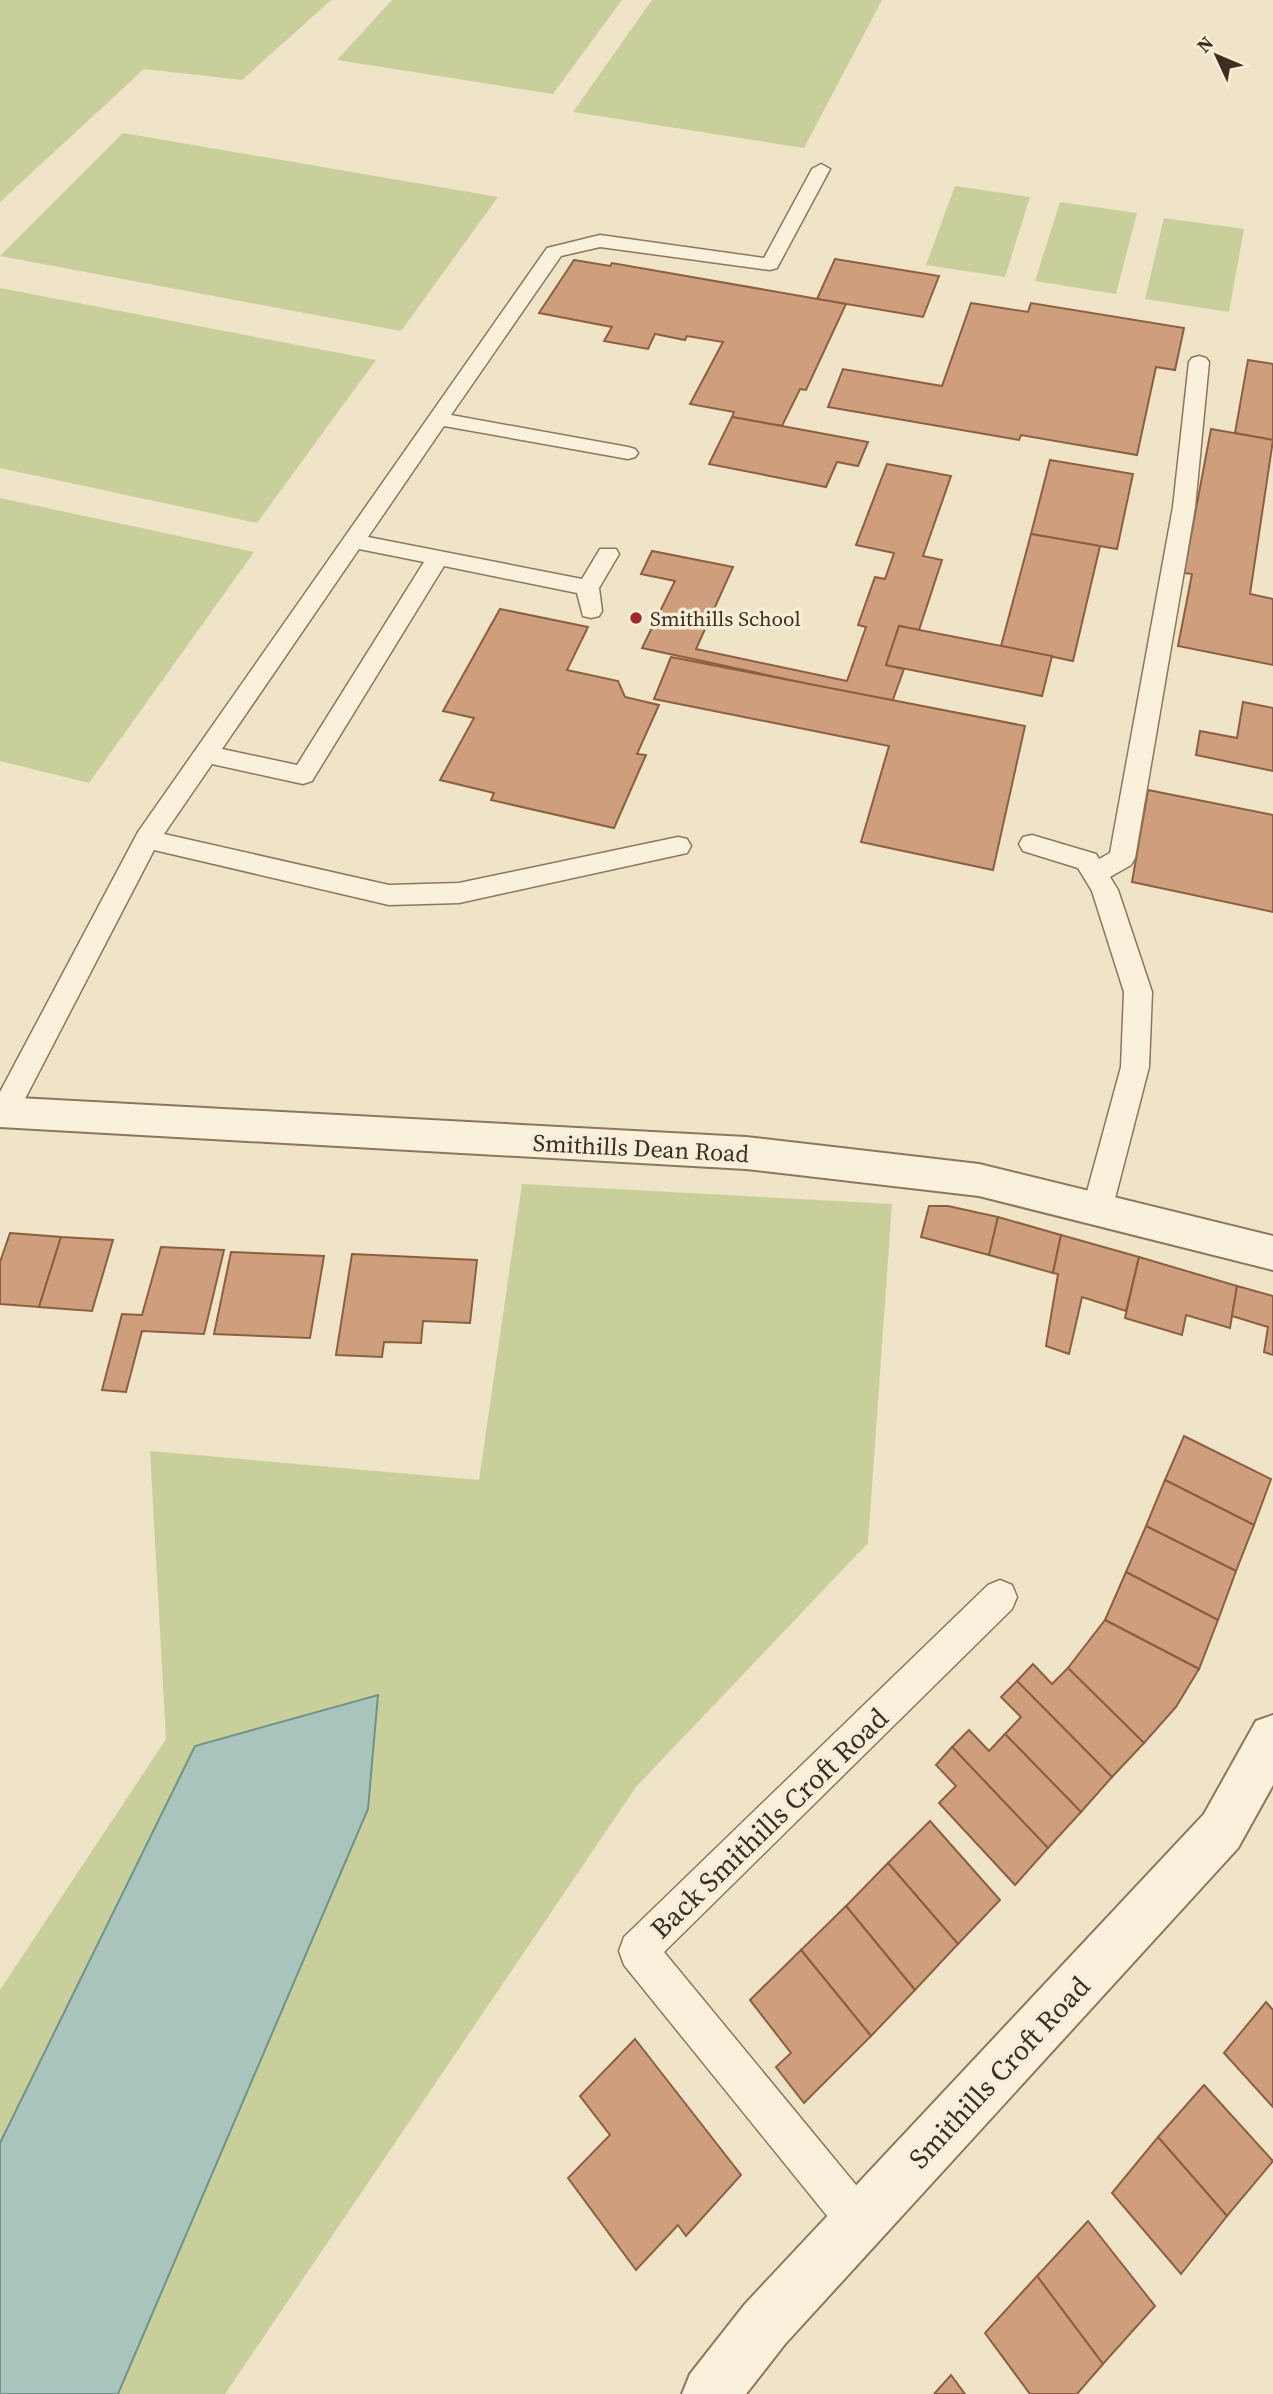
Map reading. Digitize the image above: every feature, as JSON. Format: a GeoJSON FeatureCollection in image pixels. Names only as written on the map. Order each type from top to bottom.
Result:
{"type":"FeatureCollection","features":[{"type":"Feature","properties":{"kind":"street","name":"Smithills Dean Road"},"geometry":{"type":"LineString","coordinates":[[2,1112],[747,1153],[979,1181],[1273,1253]]}},
{"type":"Feature","properties":{"kind":"street","name":"Smithills Croft Road"},"geometry":{"type":"LineString","coordinates":[[710,2394],[765,2324],[1221,1831],[1273,1738]]}},
{"type":"Feature","properties":{"kind":"lane"},"geometry":{"type":"LineString","coordinates":[[2,1112],[147,839],[554,251],[600,241],[770,264],[821,169]]}},
{"type":"Feature","properties":{"kind":"lane"},"geometry":{"type":"LineString","coordinates":[[1095,874],[1122,858],[1184,508],[1199,362]]}},
{"type":"Feature","properties":{"kind":"lane"},"geometry":{"type":"LineString","coordinates":[[438,419],[628,453]]}},
{"type":"Feature","properties":{"kind":"lane"},"geometry":{"type":"LineString","coordinates":[[353,541],[588,588]]}},
{"type":"Feature","properties":{"kind":"lane"},"geometry":{"type":"LineString","coordinates":[[591,611],[588,588],[608,554]]}},
{"type":"Feature","properties":{"kind":"lane"},"geometry":{"type":"LineString","coordinates":[[205,754],[303,775],[438,558]]}},
{"type":"Feature","properties":{"kind":"lane"},"geometry":{"type":"LineString","coordinates":[[147,839],[389,895],[459,893],[678,846]]}},
{"type":"Feature","properties":{"kind":"lane"},"geometry":{"type":"LineString","coordinates":[[1032,844],[1087,861],[1105,890],[1138,992],[1135,1067],[1097,1210]]}},
{"type":"Feature","properties":{"kind":"lane","name":"Back Smithills Croft Road"},"geometry":{"type":"LineString","coordinates":[[860,2223],[638,1951],[1000,1597]]}},
{"type":"Feature","properties":{"kind":"green space"},"geometry":{"type":"Polygon","coordinates":[[[0,0],[331,0],[242,80],[144,69],[0,202],[0,0]]]}},
{"type":"Feature","properties":{"kind":"green space"},"geometry":{"type":"Polygon","coordinates":[[[392,0],[622,0],[553,94],[337,60],[392,0]]]}},
{"type":"Feature","properties":{"kind":"green space"},"geometry":{"type":"Polygon","coordinates":[[[652,0],[882,0],[804,148],[573,112],[652,0]]]}},
{"type":"Feature","properties":{"kind":"green space"},"geometry":{"type":"Polygon","coordinates":[[[123,133],[498,197],[401,331],[0,256],[123,133]]]}},
{"type":"Feature","properties":{"kind":"green space"},"geometry":{"type":"Polygon","coordinates":[[[955,186],[1030,197],[1005,277],[926,265],[955,186]]]}},
{"type":"Feature","properties":{"kind":"green space"},"geometry":{"type":"Polygon","coordinates":[[[1060,202],[1137,213],[1116,294],[1035,281],[1060,202]]]}},
{"type":"Feature","properties":{"kind":"green space"},"geometry":{"type":"Polygon","coordinates":[[[1164,218],[1244,229],[1229,312],[1145,299],[1164,218]]]}},
{"type":"Feature","properties":{"kind":"green space"},"geometry":{"type":"Polygon","coordinates":[[[0,288],[376,360],[257,523],[0,468],[0,288]]]}},
{"type":"Feature","properties":{"kind":"green space"},"geometry":{"type":"Polygon","coordinates":[[[0,498],[254,552],[89,783],[0,761],[0,498]]]}},
{"type":"Feature","properties":{"kind":"green space"},"geometry":{"type":"Polygon","coordinates":[[[522,1184],[892,1204],[868,1543],[636,1787],[225,2394],[118,2394],[368,1809],[377,1695],[195,1746],[0,2143],[0,1990],[166,1739],[150,1451],[479,1480],[522,1184]]]}},
{"type":"Feature","properties":{"kind":"water"},"geometry":{"type":"Polygon","coordinates":[[[378,1695],[368,1809],[118,2394],[0,2394],[0,2143],[195,1746],[378,1695]]]}},
{"type":"Feature","properties":{"kind":"building"},"geometry":{"type":"Polygon","coordinates":[[[835,259],[939,276],[923,317],[817,299],[835,259]]]}},
{"type":"Feature","properties":{"kind":"building"},"geometry":{"type":"Polygon","coordinates":[[[574,260],[610,266],[612,263],[846,304],[806,390],[800,389],[782,426],[732,417],[734,412],[690,404],[723,342],[687,336],[685,340],[655,334],[648,349],[604,341],[612,327],[539,313],[574,260]]]}},
{"type":"Feature","properties":{"kind":"building"},"geometry":{"type":"Polygon","coordinates":[[[971,303],[1028,312],[1031,303],[1184,328],[1175,370],[1156,367],[1137,455],[1021,435],[1019,440],[828,407],[843,369],[942,386],[971,303]]]}},
{"type":"Feature","properties":{"kind":"building"},"geometry":{"type":"Polygon","coordinates":[[[1248,360],[1273,364],[1273,440],[1235,433],[1248,360]]]}},
{"type":"Feature","properties":{"kind":"building"},"geometry":{"type":"Polygon","coordinates":[[[732,417],[868,442],[858,466],[837,462],[826,487],[709,464],[732,417]]]}},
{"type":"Feature","properties":{"kind":"building"},"geometry":{"type":"Polygon","coordinates":[[[1211,429],[1273,440],[1250,594],[1273,599],[1273,665],[1178,646],[1192,574],[1184,573],[1211,429]]]}},
{"type":"Feature","properties":{"kind":"building"},"geometry":{"type":"Polygon","coordinates":[[[1050,460],[1133,474],[1117,549],[1031,534],[1050,460]]]}},
{"type":"Feature","properties":{"kind":"building"},"geometry":{"type":"Polygon","coordinates":[[[887,464],[951,476],[923,556],[942,560],[919,630],[899,626],[886,665],[904,669],[892,702],[642,648],[675,581],[641,574],[652,551],[733,567],[696,649],[847,681],[866,627],[858,625],[875,577],[885,579],[894,553],[856,545],[887,464]]]}},
{"type":"Feature","properties":{"kind":"building"},"geometry":{"type":"Polygon","coordinates":[[[1031,534],[1100,546],[1073,661],[1001,646],[1031,534]]]}},
{"type":"Feature","properties":{"kind":"building"},"geometry":{"type":"Polygon","coordinates":[[[500,609],[588,627],[567,670],[618,681],[625,697],[659,705],[637,754],[646,755],[614,828],[491,800],[494,793],[440,780],[474,718],[443,711],[500,609]]]}},
{"type":"Feature","properties":{"kind":"building"},"geometry":{"type":"Polygon","coordinates":[[[899,626],[1052,656],[1042,696],[886,665],[899,626]]]}},
{"type":"Feature","properties":{"kind":"building"},"geometry":{"type":"Polygon","coordinates":[[[671,657],[1025,726],[993,870],[861,842],[889,746],[654,699],[671,657]]]}},
{"type":"Feature","properties":{"kind":"building"},"geometry":{"type":"Polygon","coordinates":[[[1243,702],[1273,708],[1273,771],[1196,755],[1200,731],[1237,738],[1243,702]]]}},
{"type":"Feature","properties":{"kind":"building"},"geometry":{"type":"Polygon","coordinates":[[[1148,790],[1273,815],[1273,912],[1132,882],[1148,790]]]}},
{"type":"Feature","properties":{"kind":"building"},"geometry":{"type":"Polygon","coordinates":[[[929,1206],[948,1206],[998,1217],[989,1255],[921,1237],[929,1206]]]}},
{"type":"Feature","properties":{"kind":"building"},"geometry":{"type":"Polygon","coordinates":[[[998,1217],[1061,1235],[1053,1273],[989,1255],[998,1217]]]}},
{"type":"Feature","properties":{"kind":"building"},"geometry":{"type":"Polygon","coordinates":[[[10,1233],[61,1237],[39,1307],[0,1304],[0,1262],[10,1233]]]}},
{"type":"Feature","properties":{"kind":"building"},"geometry":{"type":"Polygon","coordinates":[[[1061,1235],[1139,1257],[1126,1311],[1082,1297],[1069,1354],[1046,1346],[1058,1274],[1053,1273],[1061,1235]]]}},
{"type":"Feature","properties":{"kind":"building"},"geometry":{"type":"Polygon","coordinates":[[[61,1237],[113,1240],[92,1311],[39,1307],[61,1237]]]}},
{"type":"Feature","properties":{"kind":"building"},"geometry":{"type":"Polygon","coordinates":[[[161,1247],[224,1250],[204,1334],[142,1331],[126,1392],[102,1390],[122,1314],[142,1315],[161,1247]]]}},
{"type":"Feature","properties":{"kind":"building"},"geometry":{"type":"Polygon","coordinates":[[[231,1252],[324,1256],[310,1338],[214,1334],[231,1252]]]}},
{"type":"Feature","properties":{"kind":"building"},"geometry":{"type":"Polygon","coordinates":[[[352,1254],[477,1260],[470,1323],[423,1321],[421,1343],[384,1342],[382,1357],[336,1355],[352,1254]]]}},
{"type":"Feature","properties":{"kind":"building"},"geometry":{"type":"Polygon","coordinates":[[[1139,1257],[1237,1286],[1230,1328],[1186,1315],[1182,1335],[1125,1318],[1139,1257]]]}},
{"type":"Feature","properties":{"kind":"building"},"geometry":{"type":"Polygon","coordinates":[[[1237,1286],[1273,1296],[1273,1355],[1264,1352],[1268,1327],[1232,1316],[1237,1286]]]}},
{"type":"Feature","properties":{"kind":"building"},"geometry":{"type":"Polygon","coordinates":[[[1184,1436],[1271,1479],[1254,1525],[1165,1480],[1184,1436]]]}},
{"type":"Feature","properties":{"kind":"building"},"geometry":{"type":"Polygon","coordinates":[[[1165,1480],[1254,1525],[1236,1571],[1146,1526],[1165,1480]]]}},
{"type":"Feature","properties":{"kind":"building"},"geometry":{"type":"Polygon","coordinates":[[[1146,1526],[1236,1571],[1218,1620],[1126,1572],[1146,1526]]]}},
{"type":"Feature","properties":{"kind":"building"},"geometry":{"type":"Polygon","coordinates":[[[1126,1572],[1218,1620],[1199,1669],[1105,1620],[1126,1572]]]}},
{"type":"Feature","properties":{"kind":"building"},"geometry":{"type":"Polygon","coordinates":[[[1105,1620],[1199,1669],[1176,1707],[1144,1743],[1068,1668],[1105,1620]]]}},
{"type":"Feature","properties":{"kind":"building"},"geometry":{"type":"Polygon","coordinates":[[[1033,1664],[1052,1684],[1068,1668],[1144,1743],[1112,1777],[1017,1681],[1033,1664]]]}},
{"type":"Feature","properties":{"kind":"building"},"geometry":{"type":"Polygon","coordinates":[[[1017,1681],[1112,1777],[1081,1812],[1005,1734],[1021,1717],[1001,1697],[1017,1681]]]}},
{"type":"Feature","properties":{"kind":"building"},"geometry":{"type":"Polygon","coordinates":[[[969,1730],[989,1751],[1005,1734],[1081,1812],[1048,1848],[952,1747],[969,1730]]]}},
{"type":"Feature","properties":{"kind":"building"},"geometry":{"type":"Polygon","coordinates":[[[952,1747],[1048,1848],[1015,1885],[939,1803],[956,1786],[936,1765],[952,1747]]]}},
{"type":"Feature","properties":{"kind":"building"},"geometry":{"type":"Polygon","coordinates":[[[930,1821],[1000,1900],[958,1944],[888,1863],[930,1821]]]}},
{"type":"Feature","properties":{"kind":"building"},"geometry":{"type":"Polygon","coordinates":[[[888,1863],[958,1944],[915,1990],[846,1906],[888,1863]]]}},
{"type":"Feature","properties":{"kind":"building"},"geometry":{"type":"Polygon","coordinates":[[[846,1906],[915,1990],[871,2036],[801,1950],[846,1906]]]}},
{"type":"Feature","properties":{"kind":"building"},"geometry":{"type":"Polygon","coordinates":[[[801,1950],[871,2036],[804,2103],[776,2067],[791,2053],[750,2000],[801,1950]]]}},
{"type":"Feature","properties":{"kind":"building"},"geometry":{"type":"Polygon","coordinates":[[[1266,2002],[1273,2010],[1273,2107],[1224,2053],[1266,2002]]]}},
{"type":"Feature","properties":{"kind":"building"},"geometry":{"type":"Polygon","coordinates":[[[635,2039],[741,2175],[686,2236],[678,2225],[636,2270],[568,2178],[610,2135],[580,2096],[635,2039]]]}},
{"type":"Feature","properties":{"kind":"building"},"geometry":{"type":"Polygon","coordinates":[[[1204,2085],[1273,2161],[1227,2216],[1158,2137],[1204,2085]]]}},
{"type":"Feature","properties":{"kind":"building"},"geometry":{"type":"Polygon","coordinates":[[[1158,2137],[1227,2216],[1181,2274],[1112,2193],[1158,2137]]]}},
{"type":"Feature","properties":{"kind":"building"},"geometry":{"type":"Polygon","coordinates":[[[1088,2221],[1155,2306],[1103,2364],[1037,2276],[1088,2221]]]}},
{"type":"Feature","properties":{"kind":"building"},"geometry":{"type":"Polygon","coordinates":[[[1037,2276],[1103,2364],[1077,2394],[1030,2394],[985,2333],[1037,2276]]]}},
{"type":"Feature","properties":{"kind":"building"},"geometry":{"type":"Polygon","coordinates":[[[951,2375],[965,2394],[934,2394],[951,2375]]]}},
{"type":"Feature","properties":{"kind":"place","name":"Smithills School"},"geometry":{"type":"Point","coordinates":[636,618]}}]}
